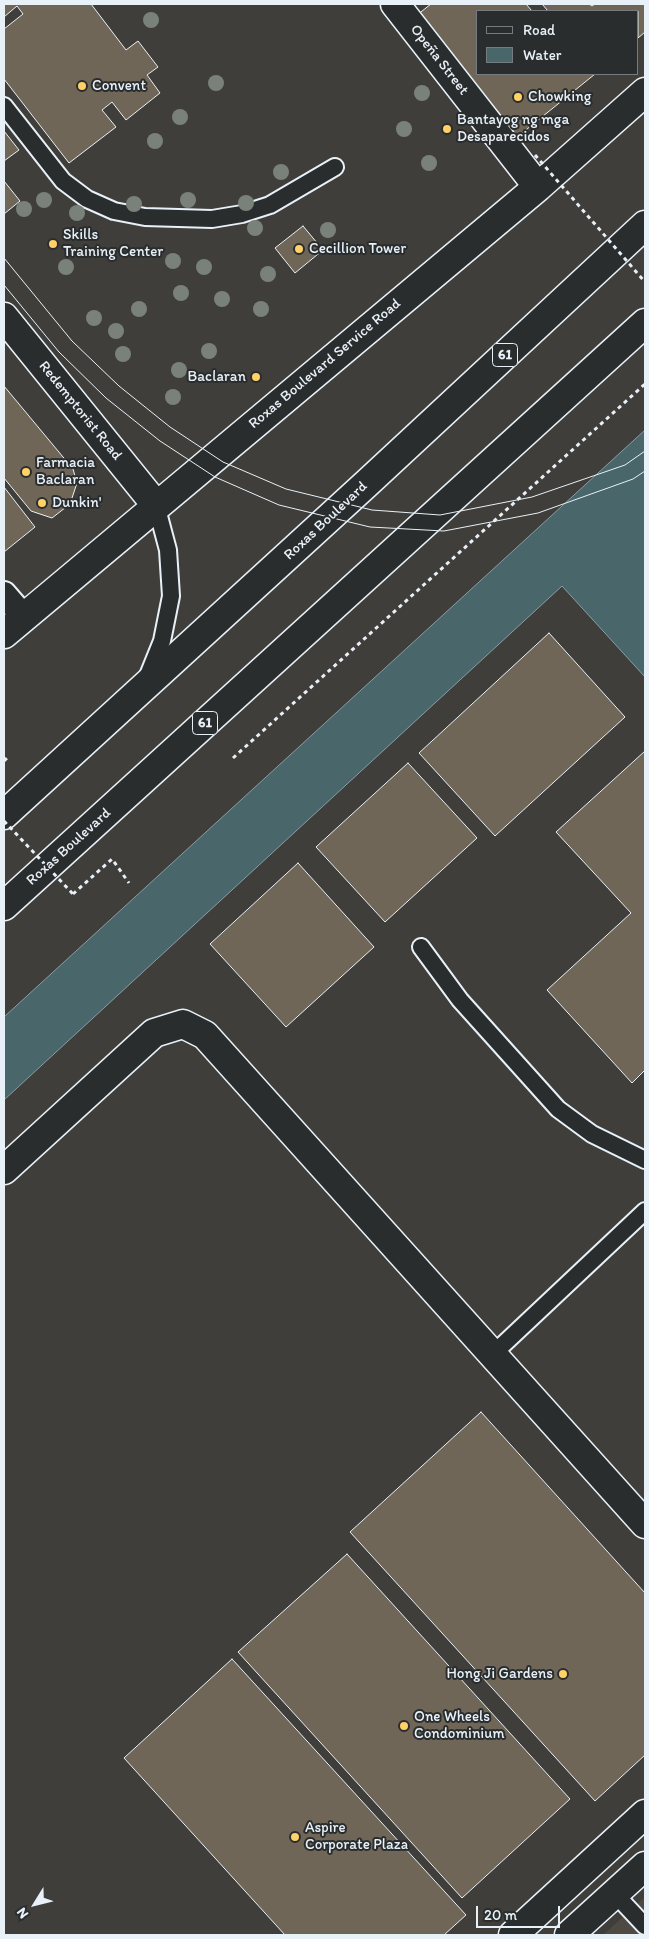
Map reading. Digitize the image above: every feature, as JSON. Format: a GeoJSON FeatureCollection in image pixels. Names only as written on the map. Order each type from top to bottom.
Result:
{"type":"FeatureCollection","features":[{"type":"Feature","properties":{"kind":"main road","name":"Opeña Street"},"geometry":{"type":"LineString","coordinates":[[403,6],[538,187]]}},
{"type":"Feature","properties":{"kind":"main road","name":"Roxas Boulevard Service Road"},"geometry":{"type":"LineString","coordinates":[[14,626],[156,505],[538,187],[645,92]]}},
{"type":"Feature","properties":{"kind":"main road","name":"Roxas Boulevard"},"geometry":{"type":"LineString","coordinates":[[4,815],[645,225]]}},
{"type":"Feature","properties":{"kind":"main road","name":"Redemptorist Road"},"geometry":{"type":"LineString","coordinates":[[4,317],[156,505]]}},
{"type":"Feature","properties":{"kind":"main road","name":"Roxas Boulevard"},"geometry":{"type":"LineString","coordinates":[[4,906],[645,323]]}},
{"type":"Feature","properties":{"kind":"main road"},"geometry":{"type":"LineString","coordinates":[[4,1170],[154,1033],[183,1024],[205,1035],[645,1524]]}},
{"type":"Feature","properties":{"kind":"main road"},"geometry":{"type":"LineString","coordinates":[[513,1935],[645,1814]]}},
{"type":"Feature","properties":{"kind":"main road"},"geometry":{"type":"LineString","coordinates":[[568,1935],[645,1866]]}},
{"type":"Feature","properties":{"kind":"street"},"geometry":{"type":"LineString","coordinates":[[4,594],[14,626]]}},
{"type":"Feature","properties":{"kind":"lane"},"geometry":{"type":"LineString","coordinates":[[4,106],[63,181],[87,199],[114,211],[145,217],[212,219],[242,214],[270,205],[335,168]]}},
{"type":"Feature","properties":{"kind":"lane"},"geometry":{"type":"LineString","coordinates":[[143,689],[162,641],[170,596],[168,550],[156,505]]}},
{"type":"Feature","properties":{"kind":"lane"},"geometry":{"type":"LineString","coordinates":[[421,946],[460,1000],[558,1109],[592,1134],[645,1160]]}},
{"type":"Feature","properties":{"kind":"lane"},"geometry":{"type":"LineString","coordinates":[[492,1355],[645,1211]]}},
{"type":"Feature","properties":{"kind":"lane"},"geometry":{"type":"LineString","coordinates":[[615,1894],[645,1926]]}},
{"type":"Feature","properties":{"kind":"path"},"geometry":{"type":"LineString","coordinates":[[535,155],[645,282]]}},
{"type":"Feature","properties":{"kind":"path"},"geometry":{"type":"LineString","coordinates":[[233,758],[645,384]]}},
{"type":"Feature","properties":{"kind":"path"},"geometry":{"type":"LineString","coordinates":[[4,821],[74,894],[112,859],[129,883]]}},
{"type":"Feature","properties":{"kind":"shaded area"},"geometry":{"type":"Polygon","coordinates":[[[645,1897],[645,1935],[603,1935],[645,1897]]]}},
{"type":"Feature","properties":{"kind":"water"},"geometry":{"type":"Polygon","coordinates":[[[645,430],[645,677],[562,586],[4,1100],[4,1017],[645,430]]]}},
{"type":"Feature","properties":{"kind":"building","name":"Convent"},"geometry":{"type":"Polygon","coordinates":[[[4,4],[91,4],[126,50],[138,41],[158,67],[147,75],[160,93],[126,120],[112,102],[102,110],[116,127],[69,163],[4,79],[4,29],[23,14],[17,6],[4,17],[4,4]]]}},
{"type":"Feature","properties":{"kind":"building"},"geometry":{"type":"Polygon","coordinates":[[[431,4],[526,4],[531,10],[477,10],[477,75],[594,75],[516,138],[417,15],[431,4]]]}},
{"type":"Feature","properties":{"kind":"building"},"geometry":{"type":"Polygon","coordinates":[[[542,4],[589,4],[592,6],[595,4],[645,4],[645,32],[639,37],[639,10],[547,10],[542,4]]]}},
{"type":"Feature","properties":{"kind":"building"},"geometry":{"type":"Polygon","coordinates":[[[4,131],[19,150],[4,161],[4,131]]]}},
{"type":"Feature","properties":{"kind":"building"},"geometry":{"type":"Polygon","coordinates":[[[4,181],[20,201],[4,214],[4,181]]]}},
{"type":"Feature","properties":{"kind":"building","name":"Cecillion Tower"},"geometry":{"type":"Polygon","coordinates":[[[303,226],[323,250],[295,273],[275,248],[303,226]]]}},
{"type":"Feature","properties":{"kind":"building"},"geometry":{"type":"Polygon","coordinates":[[[4,386],[73,469],[77,483],[70,504],[52,518],[31,511],[4,478],[4,386]]]}},
{"type":"Feature","properties":{"kind":"building"},"geometry":{"type":"Polygon","coordinates":[[[4,487],[35,527],[4,552],[4,487]]]}},
{"type":"Feature","properties":{"kind":"building"},"geometry":{"type":"Polygon","coordinates":[[[549,633],[625,717],[495,836],[419,753],[549,633]]]}},
{"type":"Feature","properties":{"kind":"building"},"geometry":{"type":"Polygon","coordinates":[[[645,751],[645,1070],[632,1083],[547,990],[631,913],[556,832],[645,751]]]}},
{"type":"Feature","properties":{"kind":"building"},"geometry":{"type":"Polygon","coordinates":[[[408,763],[477,838],[385,922],[316,847],[408,763]]]}},
{"type":"Feature","properties":{"kind":"building"},"geometry":{"type":"Polygon","coordinates":[[[298,863],[374,947],[286,1027],[210,944],[298,863]]]}},
{"type":"Feature","properties":{"kind":"building","name":"Hong Ji Gardens"},"geometry":{"type":"Polygon","coordinates":[[[481,1412],[645,1593],[645,1755],[595,1801],[350,1532],[481,1412]]]}},
{"type":"Feature","properties":{"kind":"building","name":"One Wheels Condominium"},"geometry":{"type":"Polygon","coordinates":[[[347,1554],[570,1799],[462,1898],[238,1652],[347,1554]]]}},
{"type":"Feature","properties":{"kind":"building","name":"Aspire Corporate Plaza"},"geometry":{"type":"Polygon","coordinates":[[[232,1659],[466,1915],[444,1935],[285,1935],[124,1758],[232,1659]]]}},
{"type":"Feature","properties":{"kind":"tram line"},"geometry":{"type":"LineString","coordinates":[[4,258],[72,341],[119,386],[170,427],[223,462],[286,489],[372,510],[440,515],[532,497],[625,465],[645,451]]}},
{"type":"Feature","properties":{"kind":"tram line"},"geometry":{"type":"LineString","coordinates":[[4,285],[59,352],[106,398],[160,441],[215,477],[279,505],[370,527],[444,531],[538,513],[633,479],[645,471]]}},
{"type":"Feature","properties":{"kind":"place","name":"Convent"},"geometry":{"type":"Point","coordinates":[82,86]}},
{"type":"Feature","properties":{"kind":"place","name":"Chowking"},"geometry":{"type":"Point","coordinates":[518,97]}},
{"type":"Feature","properties":{"kind":"place","name":"Bantayog ng mga Desaparecidos"},"geometry":{"type":"Point","coordinates":[447,129]}},
{"type":"Feature","properties":{"kind":"place","name":"Skills Training Center"},"geometry":{"type":"Point","coordinates":[53,244]}},
{"type":"Feature","properties":{"kind":"place","name":"Cecillion Tower"},"geometry":{"type":"Point","coordinates":[299,249]}},
{"type":"Feature","properties":{"kind":"place","name":"Baclaran"},"geometry":{"type":"Point","coordinates":[256,377]}},
{"type":"Feature","properties":{"kind":"place","name":"Farmacia Baclaran"},"geometry":{"type":"Point","coordinates":[26,472]}},
{"type":"Feature","properties":{"kind":"place","name":"Dunkin'"},"geometry":{"type":"Point","coordinates":[42,503]}},
{"type":"Feature","properties":{"kind":"place","name":"Hong Ji Gardens"},"geometry":{"type":"Point","coordinates":[563,1674]}},
{"type":"Feature","properties":{"kind":"place","name":"One Wheels Condominium"},"geometry":{"type":"Point","coordinates":[404,1726]}},
{"type":"Feature","properties":{"kind":"place","name":"Aspire Corporate Plaza"},"geometry":{"type":"Point","coordinates":[295,1837]}}]}
